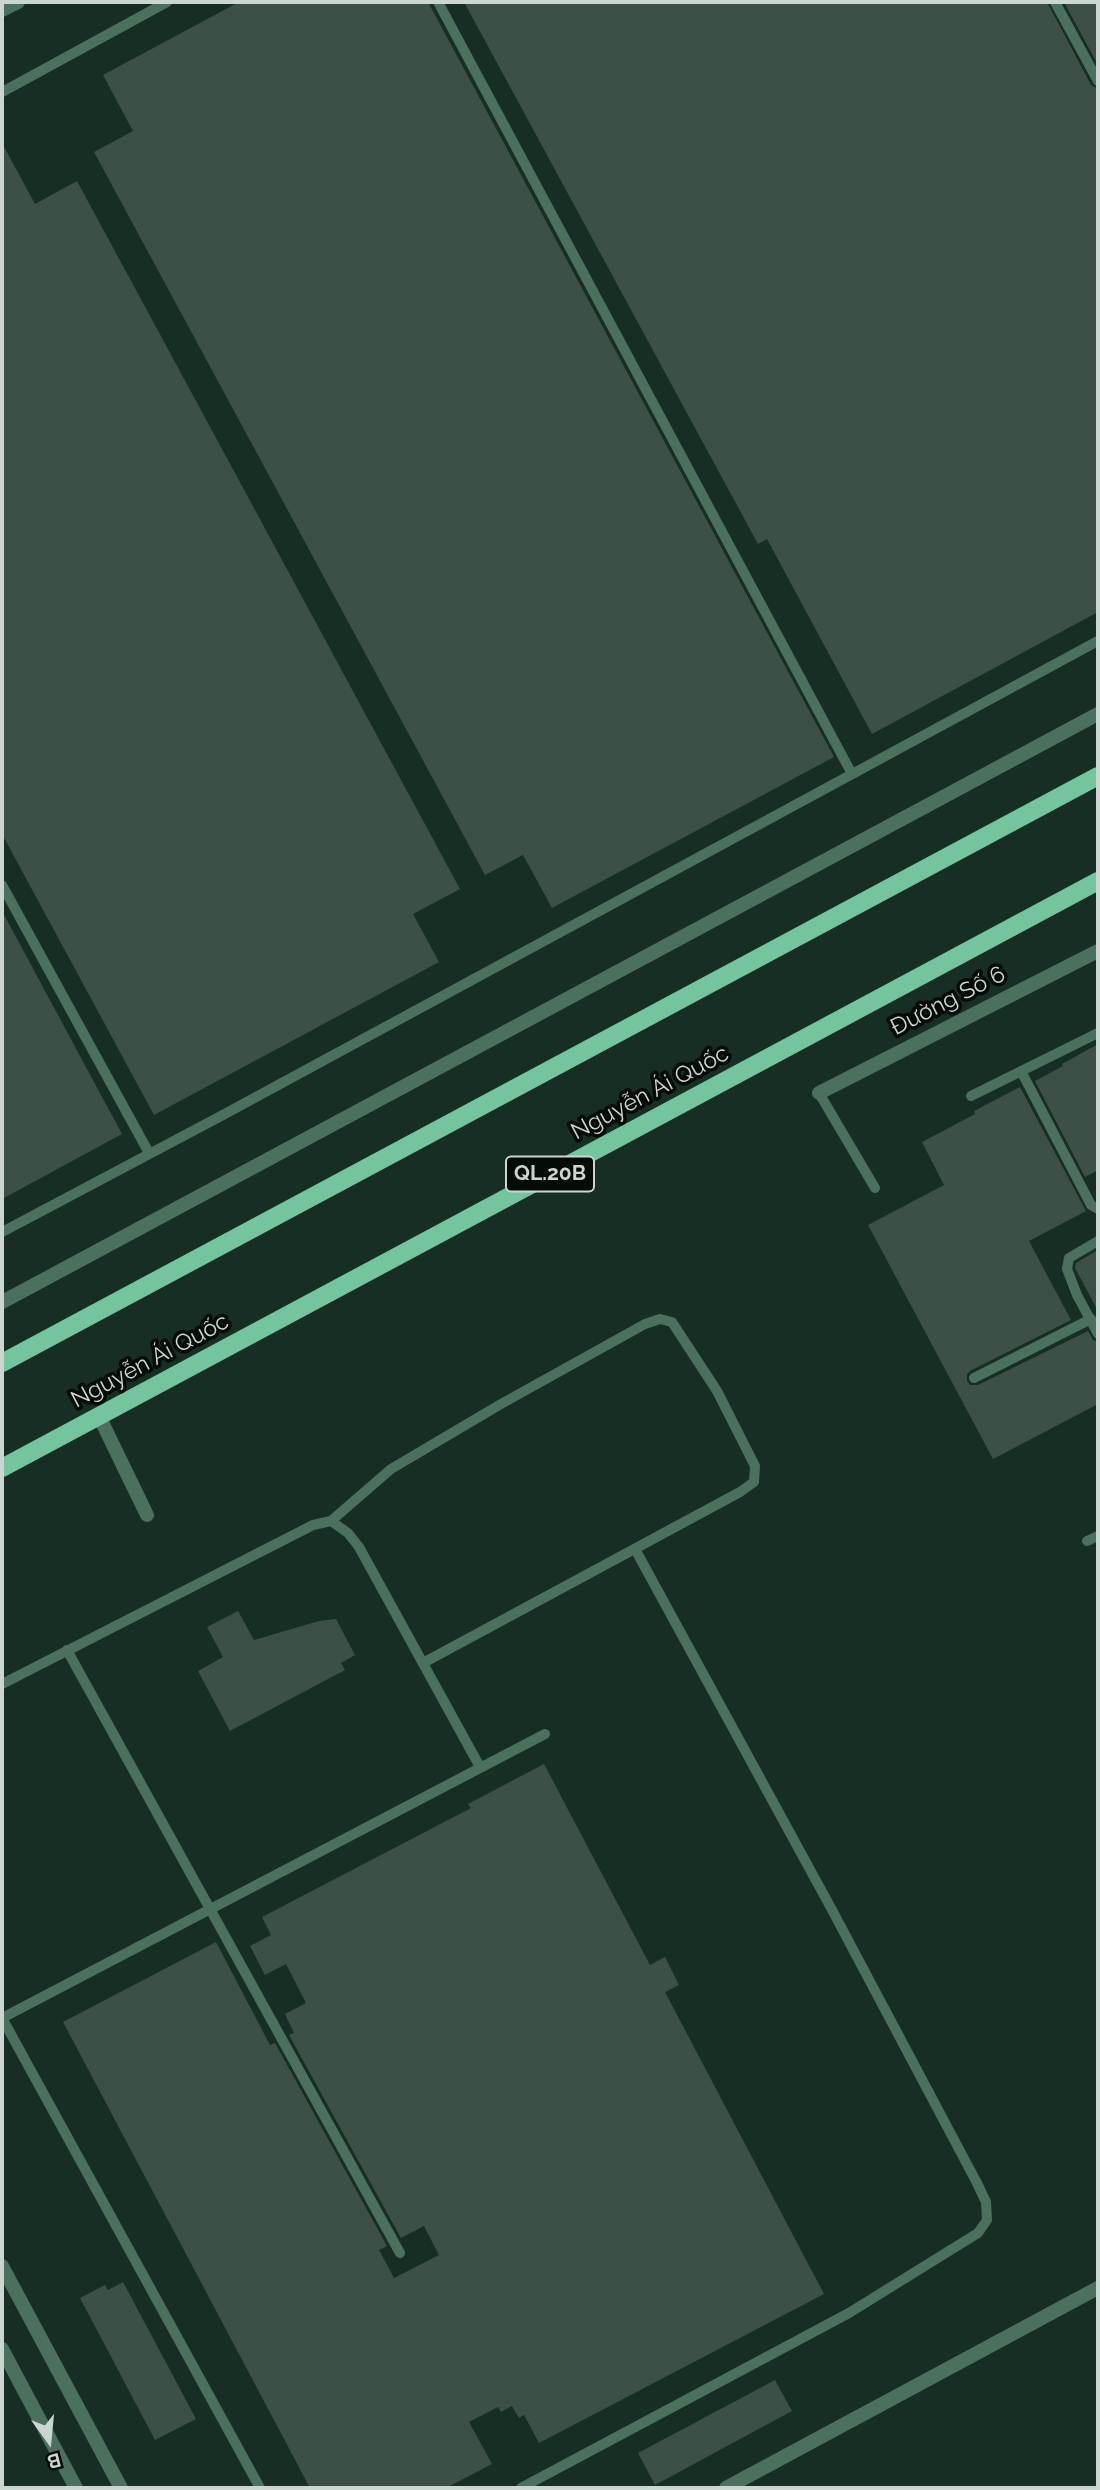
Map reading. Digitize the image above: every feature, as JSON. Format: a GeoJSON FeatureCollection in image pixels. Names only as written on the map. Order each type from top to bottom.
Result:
{"type":"FeatureCollection","features":[{"type":"Feature","properties":{"kind":"main road"},"geometry":{"type":"LineString","coordinates":[[2,1363],[1098,776]]}},
{"type":"Feature","properties":{"kind":"main road","name":"Nguyễn Ái Quốc"},"geometry":{"type":"LineString","coordinates":[[2,1468],[1098,881]]}},
{"type":"Feature","properties":{"kind":"street"},"geometry":{"type":"LineString","coordinates":[[2,10],[18,2]]}},
{"type":"Feature","properties":{"kind":"street"},"geometry":{"type":"LineString","coordinates":[[2,1302],[1098,714]]}},
{"type":"Feature","properties":{"kind":"street","name":"Đường Số 6"},"geometry":{"type":"LineString","coordinates":[[819,1093],[1098,951]]}},
{"type":"Feature","properties":{"kind":"street"},"geometry":{"type":"LineString","coordinates":[[99,1416],[147,1515]]}},
{"type":"Feature","properties":{"kind":"street"},"geometry":{"type":"LineString","coordinates":[[2,2266],[121,2488]]}},
{"type":"Feature","properties":{"kind":"street"},"geometry":{"type":"LineString","coordinates":[[726,2488],[1098,2288]]}},
{"type":"Feature","properties":{"kind":"street"},"geometry":{"type":"LineString","coordinates":[[2,2349],[76,2488]]}},
{"type":"Feature","properties":{"kind":"lane"},"geometry":{"type":"LineString","coordinates":[[2,92],[167,2]]}},
{"type":"Feature","properties":{"kind":"lane"},"geometry":{"type":"LineString","coordinates":[[438,2],[852,774]]}},
{"type":"Feature","properties":{"kind":"lane"},"geometry":{"type":"LineString","coordinates":[[1055,2],[1098,81]]}},
{"type":"Feature","properties":{"kind":"lane"},"geometry":{"type":"LineString","coordinates":[[2,1232],[233,1110],[1098,641]]}},
{"type":"Feature","properties":{"kind":"lane"},"geometry":{"type":"LineString","coordinates":[[2,885],[149,1153]]}},
{"type":"Feature","properties":{"kind":"lane"},"geometry":{"type":"LineString","coordinates":[[971,1096],[1098,1032]]}},
{"type":"Feature","properties":{"kind":"lane"},"geometry":{"type":"LineString","coordinates":[[1021,1071],[1091,1205],[1098,1209]]}},
{"type":"Feature","properties":{"kind":"lane"},"geometry":{"type":"LineString","coordinates":[[819,1093],[874,1188]]}},
{"type":"Feature","properties":{"kind":"lane"},"geometry":{"type":"LineString","coordinates":[[1098,1241],[1076,1253],[1067,1263],[1077,1295],[1098,1334]]}},
{"type":"Feature","properties":{"kind":"lane"},"geometry":{"type":"LineString","coordinates":[[2,1684],[313,1525],[331,1521],[391,1469],[501,1404],[645,1324],[660,1319],[673,1322],[717,1391],[755,1466],[754,1482],[423,1662]]}},
{"type":"Feature","properties":{"kind":"lane"},"geometry":{"type":"LineString","coordinates":[[974,1378],[1091,1319]]}},
{"type":"Feature","properties":{"kind":"lane"},"geometry":{"type":"LineString","coordinates":[[331,1521],[348,1533],[359,1547],[480,1767]]}},
{"type":"Feature","properties":{"kind":"lane"},"geometry":{"type":"LineString","coordinates":[[1087,1541],[1098,1536]]}},
{"type":"Feature","properties":{"kind":"lane"},"geometry":{"type":"LineString","coordinates":[[521,2488],[849,2313],[978,2233],[987,2220],[986,2202],[971,2171],[635,1549]]}},
{"type":"Feature","properties":{"kind":"lane"},"geometry":{"type":"LineString","coordinates":[[67,1650],[400,2253]]}},
{"type":"Feature","properties":{"kind":"lane"},"geometry":{"type":"LineString","coordinates":[[260,2488],[2,2018],[545,1734]]}},
{"type":"Feature","properties":{"kind":"shaded area"},"geometry":{"type":"Polygon","coordinates":[[[2,2],[1098,2],[1098,2488],[2,2488],[2,2]]]}},
{"type":"Feature","properties":{"kind":"building"},"geometry":{"type":"Polygon","coordinates":[[[239,2],[428,2],[834,757],[552,908],[523,855],[485,875],[94,152],[133,131],[103,75],[239,2]]]}},
{"type":"Feature","properties":{"kind":"building"},"geometry":{"type":"Polygon","coordinates":[[[464,2],[1047,2],[1091,85],[1098,89],[1098,612],[872,734],[767,539],[758,544],[464,2]]]}},
{"type":"Feature","properties":{"kind":"building"},"geometry":{"type":"Polygon","coordinates":[[[1064,2],[1098,2],[1098,65],[1064,2]]]}},
{"type":"Feature","properties":{"kind":"building"},"geometry":{"type":"Polygon","coordinates":[[[2,143],[35,204],[77,181],[460,889],[413,914],[439,962],[154,1115],[2,834],[2,143]]]}},
{"type":"Feature","properties":{"kind":"building"},"geometry":{"type":"Polygon","coordinates":[[[2,911],[122,1134],[2,1199],[2,911]]]}},
{"type":"Feature","properties":{"kind":"building"},"geometry":{"type":"Polygon","coordinates":[[[1098,1044],[1098,1170],[1085,1177],[1035,1081],[1098,1044]]]}},
{"type":"Feature","properties":{"kind":"building"},"geometry":{"type":"Polygon","coordinates":[[[1020,1087],[1086,1211],[1029,1241],[1071,1320],[970,1371],[967,1381],[970,1385],[978,1385],[1088,1331],[1093,1340],[1098,1342],[1098,1404],[993,1459],[868,1225],[944,1185],[922,1142],[1020,1087]]]}},
{"type":"Feature","properties":{"kind":"building"},"geometry":{"type":"Polygon","coordinates":[[[1098,1250],[1098,1311],[1075,1268],[1076,1263],[1098,1250]]]}},
{"type":"Feature","properties":{"kind":"building"},"geometry":{"type":"Polygon","coordinates":[[[238,1611],[254,1640],[319,1621],[336,1619],[355,1655],[341,1663],[345,1670],[230,1731],[198,1671],[223,1657],[207,1627],[238,1611]]]}},
{"type":"Feature","properties":{"kind":"building"},"geometry":{"type":"Polygon","coordinates":[[[544,1764],[650,1965],[665,1957],[679,1985],[665,1992],[824,2294],[539,2443],[524,2415],[519,2418],[512,2406],[501,2412],[498,2407],[469,2422],[492,2464],[446,2488],[310,2488],[63,2022],[216,1942],[270,2045],[275,2043],[387,2246],[379,2250],[394,2278],[439,2255],[424,2226],[401,2238],[289,2035],[294,2033],[285,2014],[306,2003],[286,1964],[265,1975],[250,1946],[271,1935],[262,1917],[471,1808],[468,1804],[544,1764]]]}},
{"type":"Feature","properties":{"kind":"building"},"geometry":{"type":"Polygon","coordinates":[[[123,2282],[196,2419],[155,2440],[80,2298],[105,2285],[108,2290],[123,2282]]]}},
{"type":"Feature","properties":{"kind":"building"},"geometry":{"type":"Polygon","coordinates":[[[775,2380],[792,2411],[655,2485],[638,2453],[775,2380]]]}}]}
